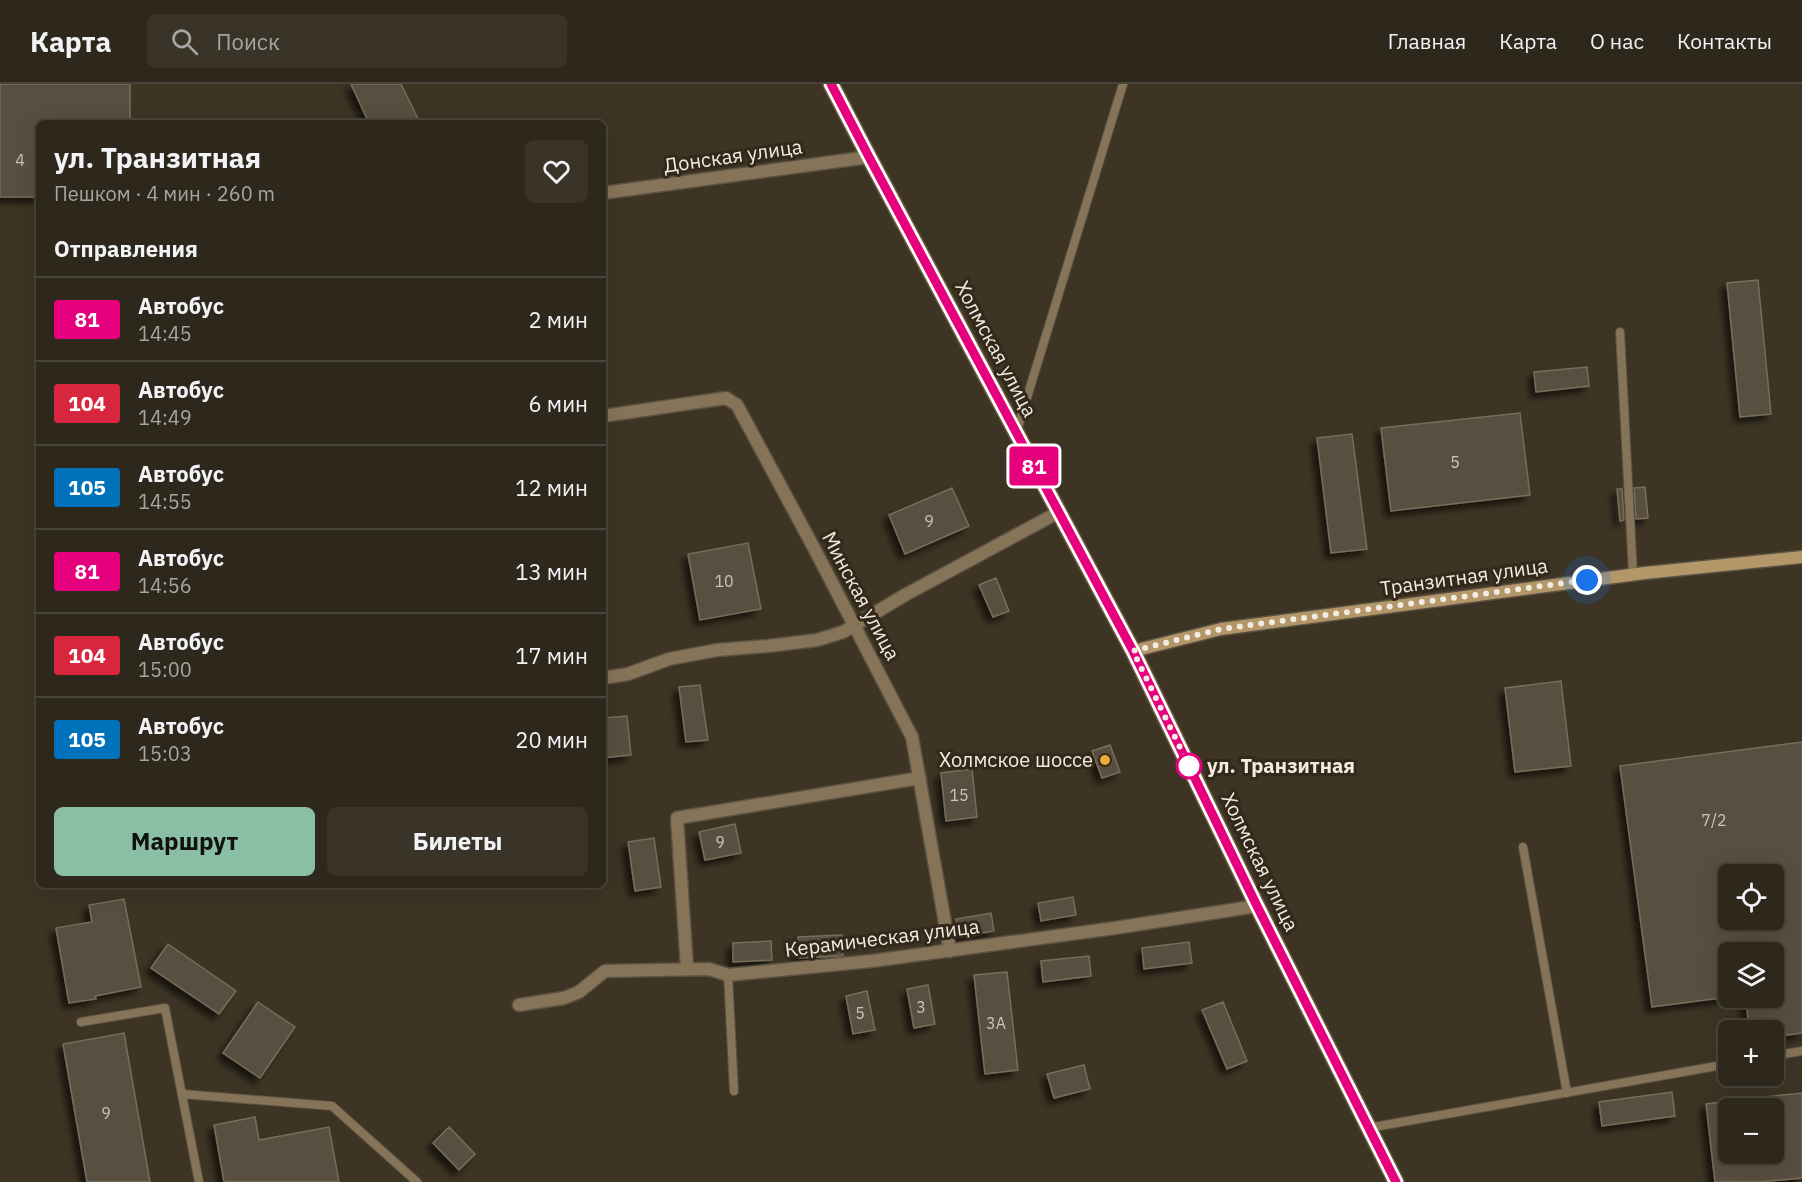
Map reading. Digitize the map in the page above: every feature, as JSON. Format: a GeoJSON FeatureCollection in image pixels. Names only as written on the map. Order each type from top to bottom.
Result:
{"type":"FeatureCollection","features":[{"type":"Feature","properties":{"kind":"main road","name":"Холмская улица"},"geometry":{"type":"LineString","coordinates":[[831,84],[1133,651],[1257,906],[1396,1182]]}},
{"type":"Feature","properties":{"kind":"main road","name":"Транзитная улица"},"geometry":{"type":"LineString","coordinates":[[1133,651],[1221,629],[1633,574],[1802,557]]}},
{"type":"Feature","properties":{"kind":"street","name":"Донская улица"},"geometry":{"type":"LineString","coordinates":[[606,193],[869,157]]}},
{"type":"Feature","properties":{"kind":"street","name":"Минская улица"},"geometry":{"type":"LineString","coordinates":[[606,416],[726,398],[737,405],[855,625],[912,737],[950,951]]}},
{"type":"Feature","properties":{"kind":"street"},"geometry":{"type":"LineString","coordinates":[[606,678],[628,674],[669,659],[717,650],[817,640],[843,632],[905,595],[1059,512]]}},
{"type":"Feature","properties":{"kind":"street"},"geometry":{"type":"LineString","coordinates":[[687,968],[677,818],[920,778]]}},
{"type":"Feature","properties":{"kind":"street","name":"Керамическая улица"},"geometry":{"type":"LineString","coordinates":[[519,1005],[564,998],[579,992],[605,971],[687,968],[709,969],[728,975],[872,961],[1257,906]]}},
{"type":"Feature","properties":{"kind":"lane"},"geometry":{"type":"LineString","coordinates":[[1016,432],[1123,84]]}},
{"type":"Feature","properties":{"kind":"lane"},"geometry":{"type":"LineString","coordinates":[[1620,332],[1633,574]]}},
{"type":"Feature","properties":{"kind":"lane"},"geometry":{"type":"LineString","coordinates":[[1523,847],[1567,1093]]}},
{"type":"Feature","properties":{"kind":"lane"},"geometry":{"type":"LineString","coordinates":[[728,975],[734,1091]]}},
{"type":"Feature","properties":{"kind":"lane"},"geometry":{"type":"LineString","coordinates":[[81,1022],[165,1008],[199,1182]]}},
{"type":"Feature","properties":{"kind":"lane"},"geometry":{"type":"LineString","coordinates":[[1784,1054],[1802,1051]]}},
{"type":"Feature","properties":{"kind":"lane"},"geometry":{"type":"LineString","coordinates":[[1368,1128],[1718,1066]]}},
{"type":"Feature","properties":{"kind":"lane"},"geometry":{"type":"LineString","coordinates":[[182,1094],[332,1106],[417,1182]]}},
{"type":"Feature","properties":{"kind":"building"},"geometry":{"type":"Polygon","coordinates":[[[0,84],[130,84],[130,120],[36,120],[36,197],[0,197],[0,84]]]}},
{"type":"Feature","properties":{"kind":"building"},"geometry":{"type":"Polygon","coordinates":[[[351,84],[401,84],[419,120],[368,120],[351,84]]]}},
{"type":"Feature","properties":{"kind":"building"},"geometry":{"type":"Polygon","coordinates":[[[1758,280],[1771,414],[1740,417],[1727,283],[1758,280]]]}},
{"type":"Feature","properties":{"kind":"building"},"geometry":{"type":"Polygon","coordinates":[[[1587,367],[1589,386],[1536,392],[1534,372],[1587,367]]]}},
{"type":"Feature","properties":{"kind":"building"},"geometry":{"type":"Polygon","coordinates":[[[1520,413],[1530,495],[1391,511],[1381,428],[1520,413]]]}},
{"type":"Feature","properties":{"kind":"building"},"geometry":{"type":"Polygon","coordinates":[[[1352,434],[1367,549],[1331,553],[1317,438],[1352,434]]]}},
{"type":"Feature","properties":{"kind":"building"},"geometry":{"type":"Polygon","coordinates":[[[1645,487],[1648,518],[1636,519],[1634,488],[1645,487]]]}},
{"type":"Feature","properties":{"kind":"building"},"geometry":{"type":"Polygon","coordinates":[[[952,488],[969,526],[905,554],[889,515],[952,488]]]}},
{"type":"Feature","properties":{"kind":"building"},"geometry":{"type":"Polygon","coordinates":[[[1617,489],[1622,489],[1624,520],[1620,521],[1617,489]]]}},
{"type":"Feature","properties":{"kind":"building"},"geometry":{"type":"Polygon","coordinates":[[[748,543],[761,609],[700,620],[688,554],[748,543]]]}},
{"type":"Feature","properties":{"kind":"building"},"geometry":{"type":"Polygon","coordinates":[[[996,578],[1009,611],[993,617],[979,585],[996,578]]]}},
{"type":"Feature","properties":{"kind":"building"},"geometry":{"type":"Polygon","coordinates":[[[1561,681],[1571,766],[1515,772],[1505,688],[1561,681]]]}},
{"type":"Feature","properties":{"kind":"building"},"geometry":{"type":"Polygon","coordinates":[[[700,685],[708,740],[686,742],[679,687],[700,685]]]}},
{"type":"Feature","properties":{"kind":"building"},"geometry":{"type":"Polygon","coordinates":[[[627,716],[631,755],[606,758],[606,718],[627,716]]]}},
{"type":"Feature","properties":{"kind":"building"},"geometry":{"type":"Polygon","coordinates":[[[1802,742],[1802,1033],[1784,1035],[1784,1020],[1748,1020],[1747,1008],[1784,1008],[1784,942],[1718,942],[1718,998],[1652,1007],[1620,766],[1802,742]]]}},
{"type":"Feature","properties":{"kind":"building"},"geometry":{"type":"Polygon","coordinates":[[[1110,745],[1120,772],[1102,778],[1092,751],[1110,745]]]}},
{"type":"Feature","properties":{"kind":"building"},"geometry":{"type":"Polygon","coordinates":[[[972,769],[977,817],[946,821],[941,773],[972,769]]]}},
{"type":"Feature","properties":{"kind":"building"},"geometry":{"type":"Polygon","coordinates":[[[735,824],[741,853],[705,860],[699,832],[735,824]]]}},
{"type":"Feature","properties":{"kind":"building"},"geometry":{"type":"Polygon","coordinates":[[[654,838],[661,887],[635,891],[628,842],[654,838]]]}},
{"type":"Feature","properties":{"kind":"building"},"geometry":{"type":"Polygon","coordinates":[[[1073,897],[1076,915],[1041,921],[1038,903],[1073,897]]]}},
{"type":"Feature","properties":{"kind":"building"},"geometry":{"type":"Polygon","coordinates":[[[124,899],[141,987],[95,996],[96,999],[69,1003],[56,928],[92,922],[89,905],[124,899]]]}},
{"type":"Feature","properties":{"kind":"building"},"geometry":{"type":"Polygon","coordinates":[[[991,913],[994,931],[959,937],[956,919],[991,913]]]}},
{"type":"Feature","properties":{"kind":"building"},"geometry":{"type":"Polygon","coordinates":[[[842,935],[843,956],[799,958],[798,937],[842,935]]]}},
{"type":"Feature","properties":{"kind":"building"},"geometry":{"type":"Polygon","coordinates":[[[771,941],[772,960],[733,962],[733,943],[771,941]]]}},
{"type":"Feature","properties":{"kind":"building"},"geometry":{"type":"Polygon","coordinates":[[[1189,942],[1192,963],[1144,969],[1142,948],[1189,942]]]}},
{"type":"Feature","properties":{"kind":"building"},"geometry":{"type":"Polygon","coordinates":[[[168,944],[236,991],[219,1014],[151,968],[168,944]]]}},
{"type":"Feature","properties":{"kind":"building"},"geometry":{"type":"Polygon","coordinates":[[[1089,956],[1091,976],[1043,982],[1041,961],[1089,956]]]}},
{"type":"Feature","properties":{"kind":"building"},"geometry":{"type":"Polygon","coordinates":[[[1007,972],[1018,1070],[985,1074],[974,975],[1007,972]]]}},
{"type":"Feature","properties":{"kind":"building"},"geometry":{"type":"Polygon","coordinates":[[[928,985],[935,1024],[914,1028],[907,989],[928,985]]]}},
{"type":"Feature","properties":{"kind":"building"},"geometry":{"type":"Polygon","coordinates":[[[867,991],[875,1030],[853,1034],[846,996],[867,991]]]}},
{"type":"Feature","properties":{"kind":"building"},"geometry":{"type":"Polygon","coordinates":[[[258,1002],[295,1027],[260,1078],[223,1053],[258,1002]]]}},
{"type":"Feature","properties":{"kind":"building"},"geometry":{"type":"Polygon","coordinates":[[[1223,1002],[1247,1061],[1227,1069],[1202,1010],[1223,1002]]]}},
{"type":"Feature","properties":{"kind":"building"},"geometry":{"type":"Polygon","coordinates":[[[124,1033],[150,1182],[87,1182],[63,1044],[124,1033]]]}},
{"type":"Feature","properties":{"kind":"building"},"geometry":{"type":"Polygon","coordinates":[[[1084,1065],[1090,1089],[1054,1098],[1047,1074],[1084,1065]]]}},
{"type":"Feature","properties":{"kind":"building"},"geometry":{"type":"Polygon","coordinates":[[[1672,1092],[1675,1116],[1602,1126],[1599,1102],[1672,1092]]]}},
{"type":"Feature","properties":{"kind":"building"},"geometry":{"type":"Polygon","coordinates":[[[1802,1093],[1802,1178],[1759,1182],[1715,1182],[1706,1104],[1718,1102],[1718,1164],[1784,1164],[1784,1098],[1756,1098],[1802,1093]]]}},
{"type":"Feature","properties":{"kind":"building"},"geometry":{"type":"Polygon","coordinates":[[[255,1117],[259,1140],[329,1127],[339,1182],[224,1182],[214,1125],[255,1117]]]}},
{"type":"Feature","properties":{"kind":"building"},"geometry":{"type":"Polygon","coordinates":[[[449,1127],[475,1154],[459,1170],[433,1143],[449,1127]]]}},
{"type":"Feature","properties":{"kind":"bus line","name":"81"},"geometry":{"type":"LineString","coordinates":[[831,84],[1133,651],[1257,906],[1396,1182]]}},
{"type":"Feature","properties":{"kind":"place","name":"Холмское шоссе"},"geometry":{"type":"Point","coordinates":[1105,760]}},
{"type":"Feature","properties":{"kind":"place","name":"ул. Транзитная"},"geometry":{"type":"Point","coordinates":[1189,766]}},
{"type":"Feature","properties":{"kind":"route"},"geometry":{"type":"LineString","coordinates":[[1189,766],[1133,651],[1221,629],[1587,580]]}}]}
